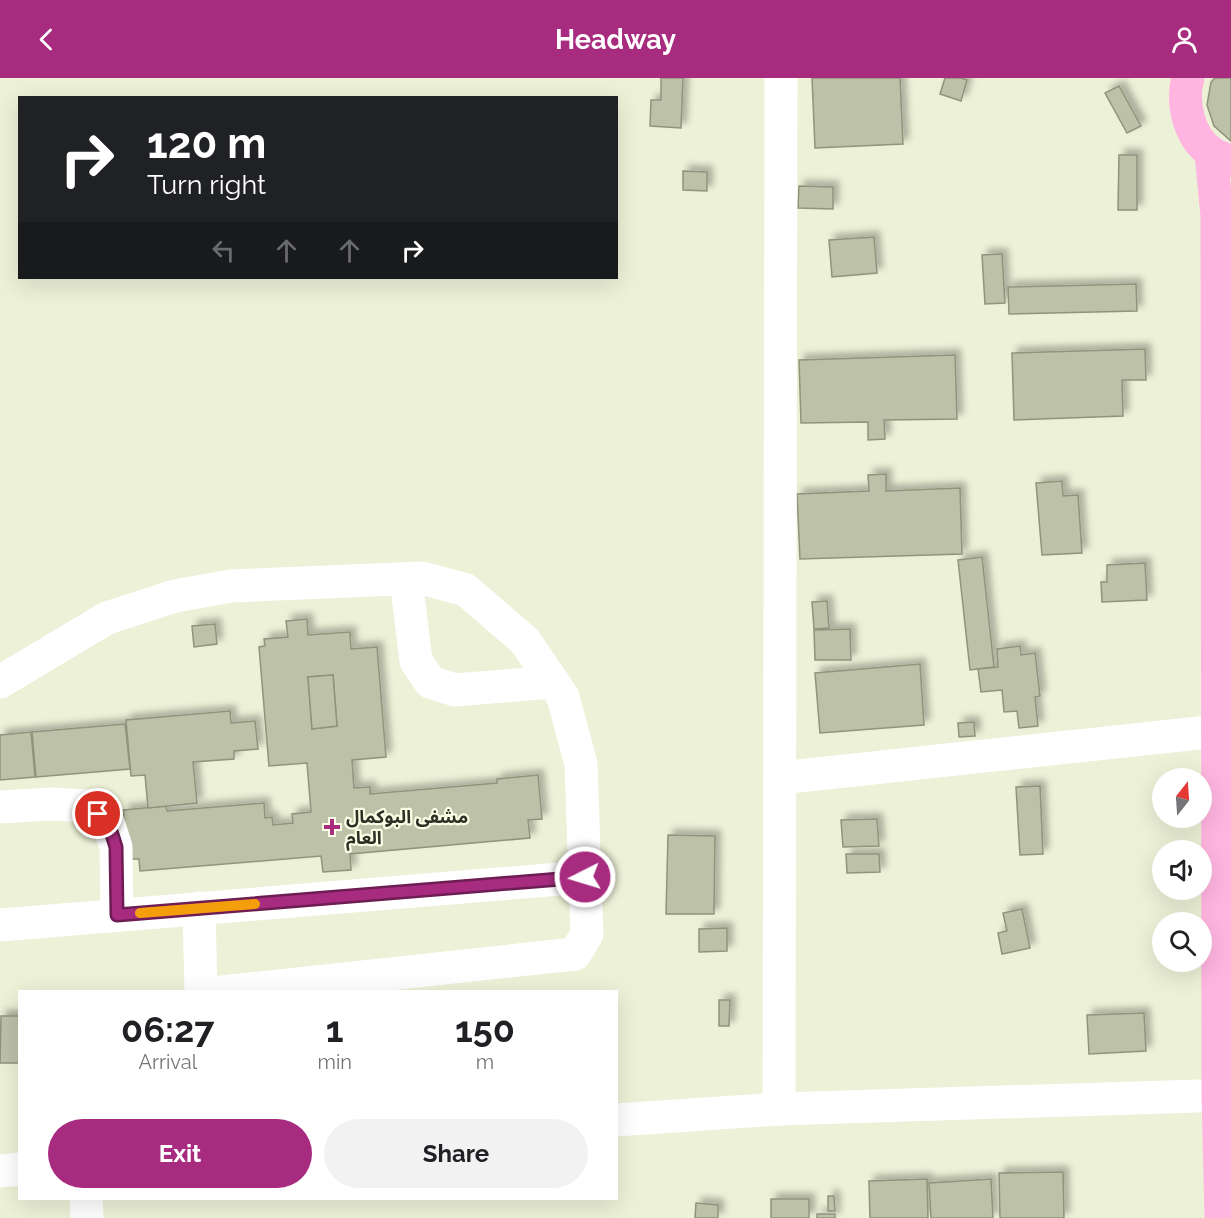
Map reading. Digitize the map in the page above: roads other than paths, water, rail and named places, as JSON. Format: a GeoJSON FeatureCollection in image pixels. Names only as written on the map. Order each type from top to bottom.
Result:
{"type":"FeatureCollection","features":[{"type":"Feature","properties":{"kind":"highway"},"geometry":{"type":"LineString","coordinates":[[1186,79],[1185,100],[1189,120],[1198,138],[1221,157],[1217,216],[1218,731],[1224,1095],[1221,1218]]}},
{"type":"Feature","properties":{"kind":"street"},"geometry":{"type":"LineString","coordinates":[[779,1109],[781,78]]}},
{"type":"Feature","properties":{"kind":"street"},"geometry":{"type":"LineString","coordinates":[[0,682],[107,618],[175,596],[231,586],[422,578],[466,590],[525,641],[563,697],[581,764],[587,934],[575,954],[241,990]]}},
{"type":"Feature","properties":{"kind":"street"},"geometry":{"type":"LineString","coordinates":[[406,579],[416,661],[430,682],[455,690],[553,682]]}},
{"type":"Feature","properties":{"kind":"street"},"geometry":{"type":"LineString","coordinates":[[780,778],[1218,731]]}},
{"type":"Feature","properties":{"kind":"street"},"geometry":{"type":"LineString","coordinates":[[0,807],[50,804],[88,806],[108,822],[116,847],[117,915]]}},
{"type":"Feature","properties":{"kind":"street"},"geometry":{"type":"LineString","coordinates":[[0,925],[585,877]]}},
{"type":"Feature","properties":{"kind":"street"},"geometry":{"type":"LineString","coordinates":[[199,908],[201,990]]}},
{"type":"Feature","properties":{"kind":"street"},"geometry":{"type":"LineString","coordinates":[[618,1120],[779,1109],[1224,1095]]}},
{"type":"Feature","properties":{"kind":"street"},"geometry":{"type":"LineString","coordinates":[[0,1171],[18,1169]]}},
{"type":"Feature","properties":{"kind":"street"},"geometry":{"type":"LineString","coordinates":[[86,1200],[87,1218]]}},
{"type":"Feature","properties":{"kind":"place","name":"مشفى البوكمال العام"},"geometry":{"type":"Point","coordinates":[332,827]}}]}
